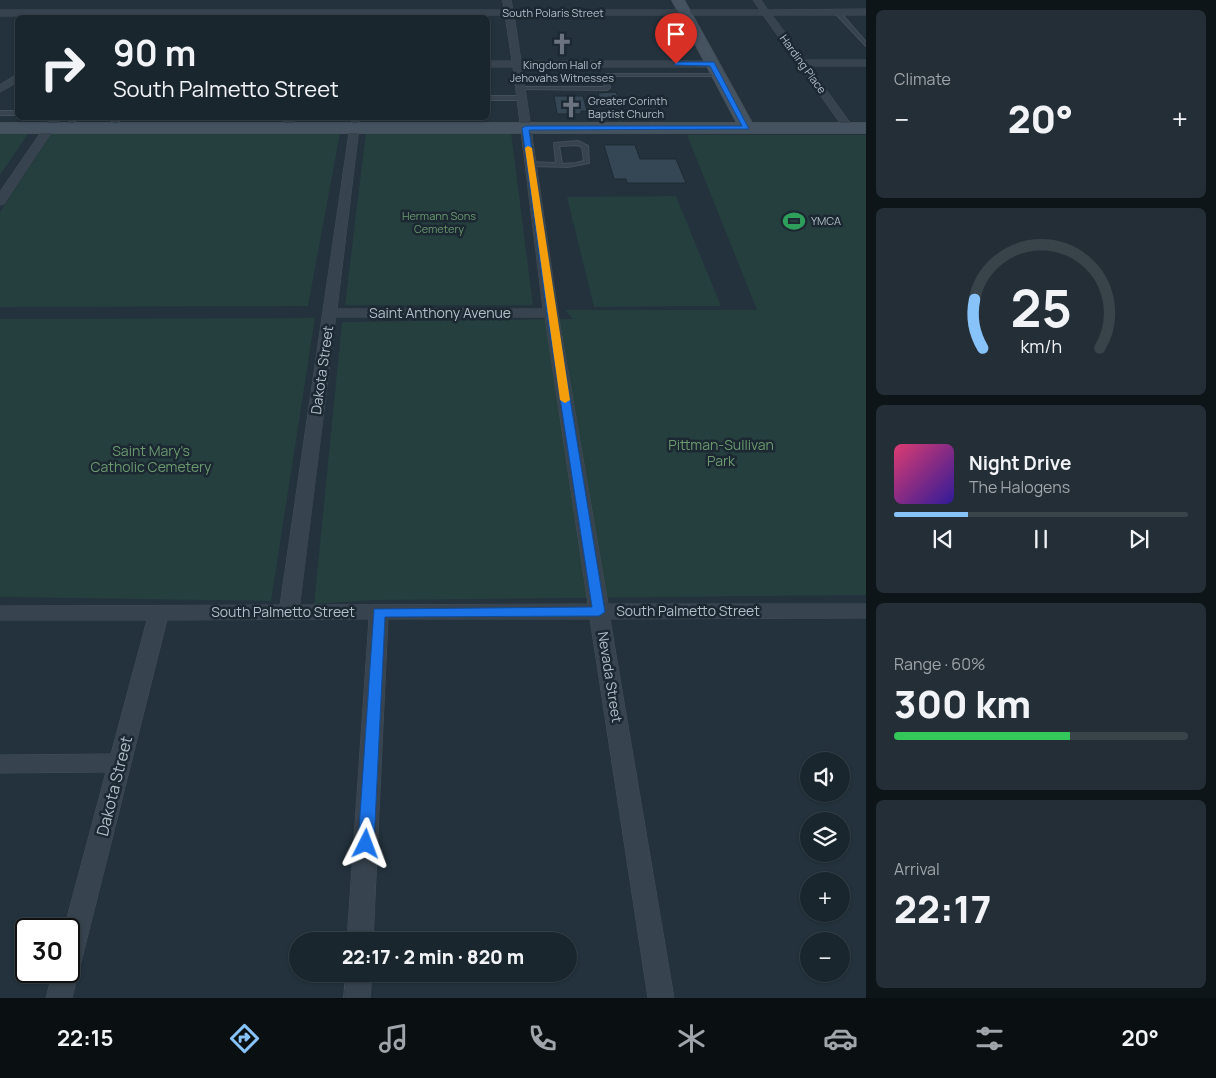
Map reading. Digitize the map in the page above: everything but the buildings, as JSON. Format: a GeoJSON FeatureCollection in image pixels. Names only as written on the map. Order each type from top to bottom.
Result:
{"type":"FeatureCollection","features":[{"type":"Feature","properties":{"kind":"main road"},"geometry":{"type":"LineString","coordinates":[[678,0],[747,128]]}},
{"type":"Feature","properties":{"kind":"main road"},"geometry":{"type":"LineString","coordinates":[[0,128],[52,123],[355,123],[425,121],[526,128],[866,128]]}},
{"type":"Feature","properties":{"kind":"street"},"geometry":{"type":"LineString","coordinates":[[66,15],[78,0]]}},
{"type":"Feature","properties":{"kind":"street"},"geometry":{"type":"LineString","coordinates":[[316,15],[320,0]]}},
{"type":"Feature","properties":{"kind":"street","name":"Nevada Street"},"geometry":{"type":"LineString","coordinates":[[506,0],[518,64],[551,313],[661,998]]}},
{"type":"Feature","properties":{"kind":"street","name":"Harding Place"},"geometry":{"type":"LineString","coordinates":[[757,0],[849,128]]}},
{"type":"Feature","properties":{"kind":"street"},"geometry":{"type":"LineString","coordinates":[[855,0],[866,12]]}},
{"type":"Feature","properties":{"kind":"street"},"geometry":{"type":"LineString","coordinates":[[108,15],[124,4]]}},
{"type":"Feature","properties":{"kind":"street","name":"South Polaris Street"},"geometry":{"type":"LineString","coordinates":[[0,13],[66,15],[316,15],[866,12]]}},
{"type":"Feature","properties":{"kind":"street"},"geometry":{"type":"LineString","coordinates":[[802,63],[866,63]]}},
{"type":"Feature","properties":{"kind":"street"},"geometry":{"type":"LineString","coordinates":[[490,64],[715,69]]}},
{"type":"Feature","properties":{"kind":"street"},"geometry":{"type":"LineString","coordinates":[[0,89],[15,79]]}},
{"type":"Feature","properties":{"kind":"street"},"geometry":{"type":"LineString","coordinates":[[0,201],[52,123]]}},
{"type":"Feature","properties":{"kind":"street","name":"Dakota Street"},"geometry":{"type":"LineString","coordinates":[[289,612],[355,123]]}},
{"type":"Feature","properties":{"kind":"street","name":"Saint Anthony Avenue"},"geometry":{"type":"LineString","coordinates":[[329,312],[551,313]]}},
{"type":"Feature","properties":{"kind":"street","name":"Dakota Street"},"geometry":{"type":"LineString","coordinates":[[80,918],[159,612]]}},
{"type":"Feature","properties":{"kind":"street","name":"South Palmetto Street"},"geometry":{"type":"LineString","coordinates":[[0,614],[159,612],[866,612]]}},
{"type":"Feature","properties":{"kind":"street"},"geometry":{"type":"LineString","coordinates":[[361,932],[379,612]]}},
{"type":"Feature","properties":{"kind":"street"},"geometry":{"type":"LineString","coordinates":[[0,764],[119,763]]}},
{"type":"Feature","properties":{"kind":"street"},"geometry":{"type":"LineString","coordinates":[[357,998],[358,982]]}},
{"type":"Feature","properties":{"kind":"street"},"geometry":{"type":"LineString","coordinates":[[59,998],[63,983]]}},
{"type":"Feature","properties":{"kind":"lane"},"geometry":{"type":"LineString","coordinates":[[837,12],[866,45]]}},
{"type":"Feature","properties":{"kind":"lane"},"geometry":{"type":"LineString","coordinates":[[490,98],[521,93],[607,89],[605,78],[608,75],[715,69]]}},
{"type":"Feature","properties":{"kind":"lane"},"geometry":{"type":"LineString","coordinates":[[0,113],[15,113]]}},
{"type":"Feature","properties":{"kind":"lane"},"geometry":{"type":"LineString","coordinates":[[531,164],[560,164],[585,164],[587,162],[585,146],[578,143],[556,144],[560,164]]}},
{"type":"Feature","properties":{"kind":"green space","name":"Hermann Sons Cemetery"},"geometry":{"type":"Polygon","coordinates":[[[366,132],[511,132],[533,305],[345,305],[366,132]]]}},
{"type":"Feature","properties":{"kind":"green space"},"geometry":{"type":"Polygon","coordinates":[[[52,133],[340,133],[308,306],[0,307],[0,212],[52,133]]]}},
{"type":"Feature","properties":{"kind":"green space"},"geometry":{"type":"Polygon","coordinates":[[[0,134],[28,134],[0,175],[0,134]]]}},
{"type":"Feature","properties":{"kind":"green space","name":"Pittman-Sullivan Park"},"geometry":{"type":"Polygon","coordinates":[[[687,135],[866,135],[866,595],[376,600],[314,604],[342,322],[573,319],[565,310],[757,310],[687,135]]]}},
{"type":"Feature","properties":{"kind":"green space"},"geometry":{"type":"Polygon","coordinates":[[[676,196],[721,306],[594,307],[567,197],[676,196]]]}},
{"type":"Feature","properties":{"kind":"green space","name":"Saint Mary's Catholic Cemetery"},"geometry":{"type":"Polygon","coordinates":[[[315,318],[271,601],[0,597],[0,319],[315,318]]]}},
{"type":"Feature","properties":{"kind":"slow traffic"},"geometry":{"type":"LineString","coordinates":[[528,148],[565,400]]}},
{"type":"Feature","properties":{"kind":"place","name":"Kingdom Hall of Jehovahs Witnesses"},"geometry":{"type":"Point","coordinates":[562,44]}},
{"type":"Feature","properties":{"kind":"place","name":"Greater Corinth Baptist Church"},"geometry":{"type":"Point","coordinates":[571,107]}},
{"type":"Feature","properties":{"kind":"place","name":"YMCA"},"geometry":{"type":"Point","coordinates":[794,221]}},
{"type":"Feature","properties":{"kind":"route"},"geometry":{"type":"LineString","coordinates":[[366,844],[379,612],[599,612],[551,313],[526,128],[747,128],[712,64],[676,64]]}}]}
